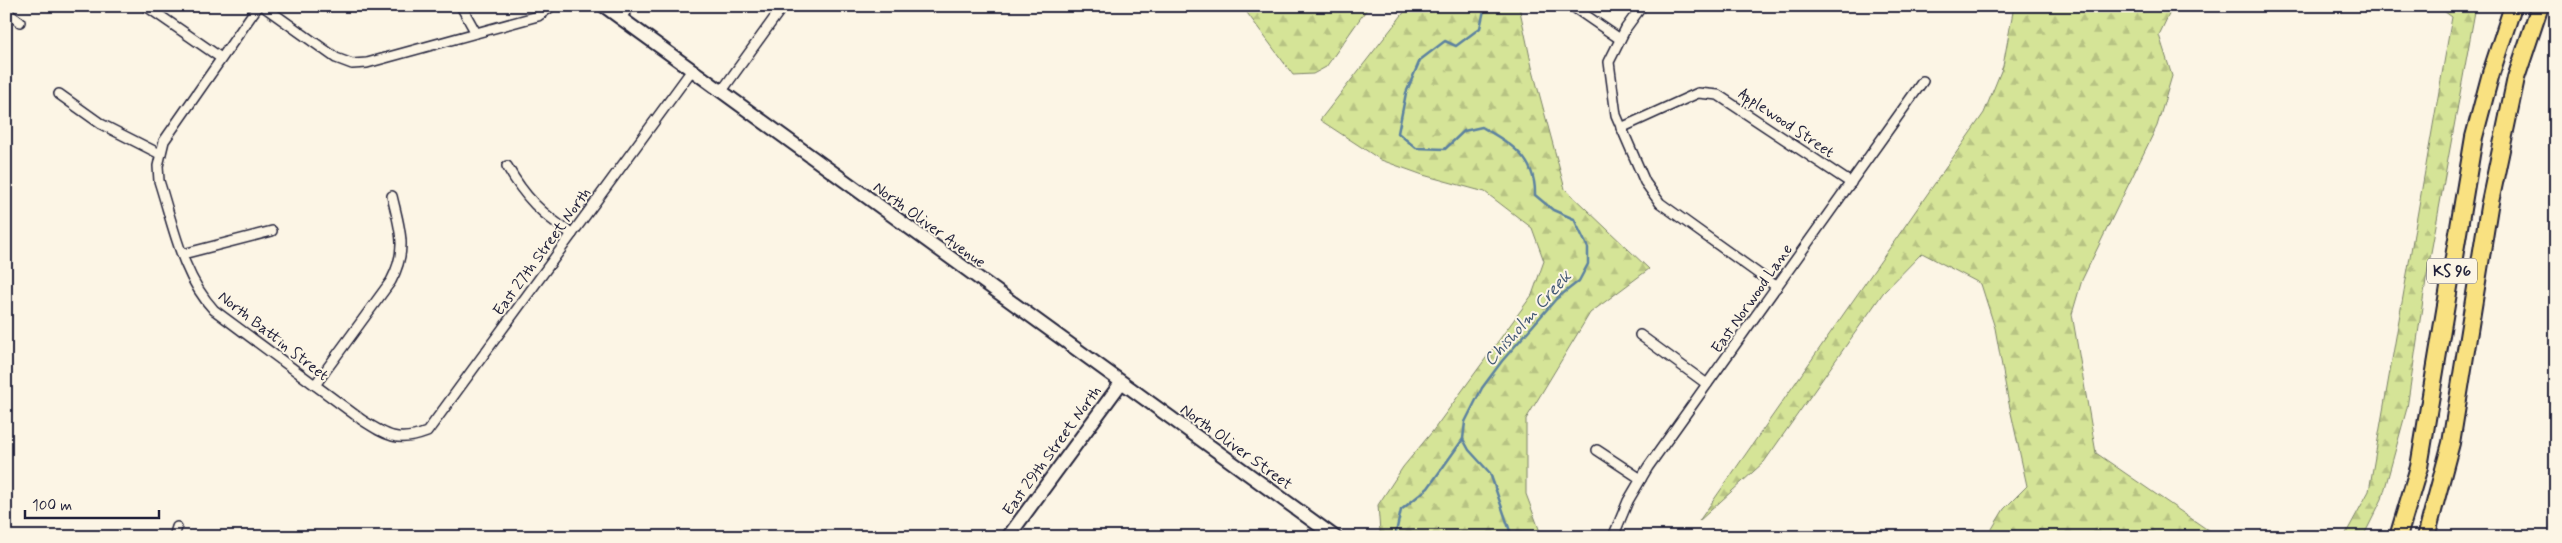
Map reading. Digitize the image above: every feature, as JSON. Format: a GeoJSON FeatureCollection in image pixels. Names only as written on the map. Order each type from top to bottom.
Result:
{"type":"FeatureCollection","features":[{"type":"Feature","properties":{"kind":"highway","name":"KS 96"},"geometry":{"type":"LineString","coordinates":[[2398,537],[2419,467],[2474,137],[2491,73],[2513,6]]}},
{"type":"Feature","properties":{"kind":"highway","name":"KS 96"},"geometry":{"type":"LineString","coordinates":[[2426,537],[2451,443],[2489,207],[2514,88],[2540,6]]}},
{"type":"Feature","properties":{"kind":"main road"},"geometry":{"type":"LineString","coordinates":[[604,6],[721,92]]}},
{"type":"Feature","properties":{"kind":"main road","name":"North Oliver Avenue"},"geometry":{"type":"LineString","coordinates":[[721,92],[1121,383]]}},
{"type":"Feature","properties":{"kind":"main road","name":"East 29th Street North"},"geometry":{"type":"LineString","coordinates":[[1008,537],[1121,383]]}},
{"type":"Feature","properties":{"kind":"main road","name":"North Oliver Street"},"geometry":{"type":"LineString","coordinates":[[1121,383],[1335,537]]}},
{"type":"Feature","properties":{"kind":"street"},"geometry":{"type":"LineString","coordinates":[[146,6],[221,58]]}},
{"type":"Feature","properties":{"kind":"street"},"geometry":{"type":"LineString","coordinates":[[59,94],[101,124],[160,154],[164,141],[171,129],[258,6]]}},
{"type":"Feature","properties":{"kind":"street"},"geometry":{"type":"LineString","coordinates":[[263,6],[331,54],[352,64],[367,64],[538,16],[552,6]]}},
{"type":"Feature","properties":{"kind":"street"},"geometry":{"type":"LineString","coordinates":[[462,6],[476,33]]}},
{"type":"Feature","properties":{"kind":"street"},"geometry":{"type":"LineString","coordinates":[[621,18],[630,6]]}},
{"type":"Feature","properties":{"kind":"street"},"geometry":{"type":"LineString","coordinates":[[721,92],[783,6]]}},
{"type":"Feature","properties":{"kind":"street"},"geometry":{"type":"LineString","coordinates":[[1572,6],[1620,39]]}},
{"type":"Feature","properties":{"kind":"street"},"geometry":{"type":"LineString","coordinates":[[1642,6],[1620,39],[1609,62],[1616,115],[1645,182],[1660,203],[1777,287]]}},
{"type":"Feature","properties":{"kind":"street"},"geometry":{"type":"LineString","coordinates":[[6,12],[20,22]]}},
{"type":"Feature","properties":{"kind":"street","name":"East 27th Street North"},"geometry":{"type":"LineString","coordinates":[[407,438],[427,432],[692,70]]}},
{"type":"Feature","properties":{"kind":"street","name":"East Norwood Lane"},"geometry":{"type":"LineString","coordinates":[[1613,537],[1628,501],[1641,479],[1923,81]]}},
{"type":"Feature","properties":{"kind":"street","name":"Applewood Street"},"geometry":{"type":"LineString","coordinates":[[1621,128],[1698,93],[1718,95],[1850,183]]}},
{"type":"Feature","properties":{"kind":"street","name":"North Battin Street"},"geometry":{"type":"LineString","coordinates":[[160,154],[159,180],[183,254],[200,295],[214,310],[314,385],[385,435],[401,439],[407,438]]}},
{"type":"Feature","properties":{"kind":"street"},"geometry":{"type":"LineString","coordinates":[[507,166],[518,187],[533,205],[572,234]]}},
{"type":"Feature","properties":{"kind":"street"},"geometry":{"type":"LineString","coordinates":[[314,385],[399,266],[403,249],[392,196]]}},
{"type":"Feature","properties":{"kind":"street"},"geometry":{"type":"LineString","coordinates":[[183,254],[272,231]]}},
{"type":"Feature","properties":{"kind":"street"},"geometry":{"type":"LineString","coordinates":[[1640,334],[1707,384]]}},
{"type":"Feature","properties":{"kind":"street"},"geometry":{"type":"LineString","coordinates":[[1597,450],[1641,479]]}},
{"type":"Feature","properties":{"kind":"street"},"geometry":{"type":"LineString","coordinates":[[174,537],[177,527]]}},
{"type":"Feature","properties":{"kind":"green space"},"geometry":{"type":"Polygon","coordinates":[[[1242,6],[1322,6],[1342,11],[1344,6],[1369,6],[1326,67],[1313,74],[1293,75],[1242,6]]]}},
{"type":"Feature","properties":{"kind":"green space"},"geometry":{"type":"Polygon","coordinates":[[[1409,6],[1519,6],[1532,67],[1565,189],[1649,269],[1590,313],[1526,419],[1526,494],[1542,537],[1385,537],[1380,532],[1378,505],[1403,467],[1432,432],[1532,295],[1544,261],[1532,228],[1485,192],[1423,175],[1381,160],[1320,120],[1409,6]]]}},
{"type":"Feature","properties":{"kind":"green space"},"geometry":{"type":"Polygon","coordinates":[[[2014,6],[2173,6],[2159,35],[2172,76],[2157,126],[2082,280],[2072,314],[2096,453],[2218,537],[1987,537],[2004,509],[2027,486],[1995,328],[1981,284],[1922,253],[1883,293],[1764,462],[1699,521],[1984,113],[2003,66],[2014,6]]]}},
{"type":"Feature","properties":{"kind":"green space"},"geometry":{"type":"Polygon","coordinates":[[[2437,6],[2476,6],[2426,280],[2407,408],[2382,499],[2363,537],[2344,537],[2369,491],[2452,17],[2437,6]]]}},
{"type":"Feature","properties":{"kind":"waterway","name":"Chisholm Creek"},"geometry":{"type":"LineString","coordinates":[[1485,6],[1480,28],[1456,46],[1445,41],[1420,60],[1406,93],[1398,133],[1416,148],[1445,149],[1464,131],[1482,127],[1493,133],[1512,146],[1526,162],[1531,171],[1535,195],[1553,210],[1574,219],[1588,248],[1588,264],[1579,281],[1556,299],[1502,361],[1482,388],[1465,422],[1463,439],[1469,450],[1490,473],[1512,537]]}},
{"type":"Feature","properties":{"kind":"waterway"},"geometry":{"type":"LineString","coordinates":[[1395,537],[1401,510],[1428,488],[1463,439]]}}]}
